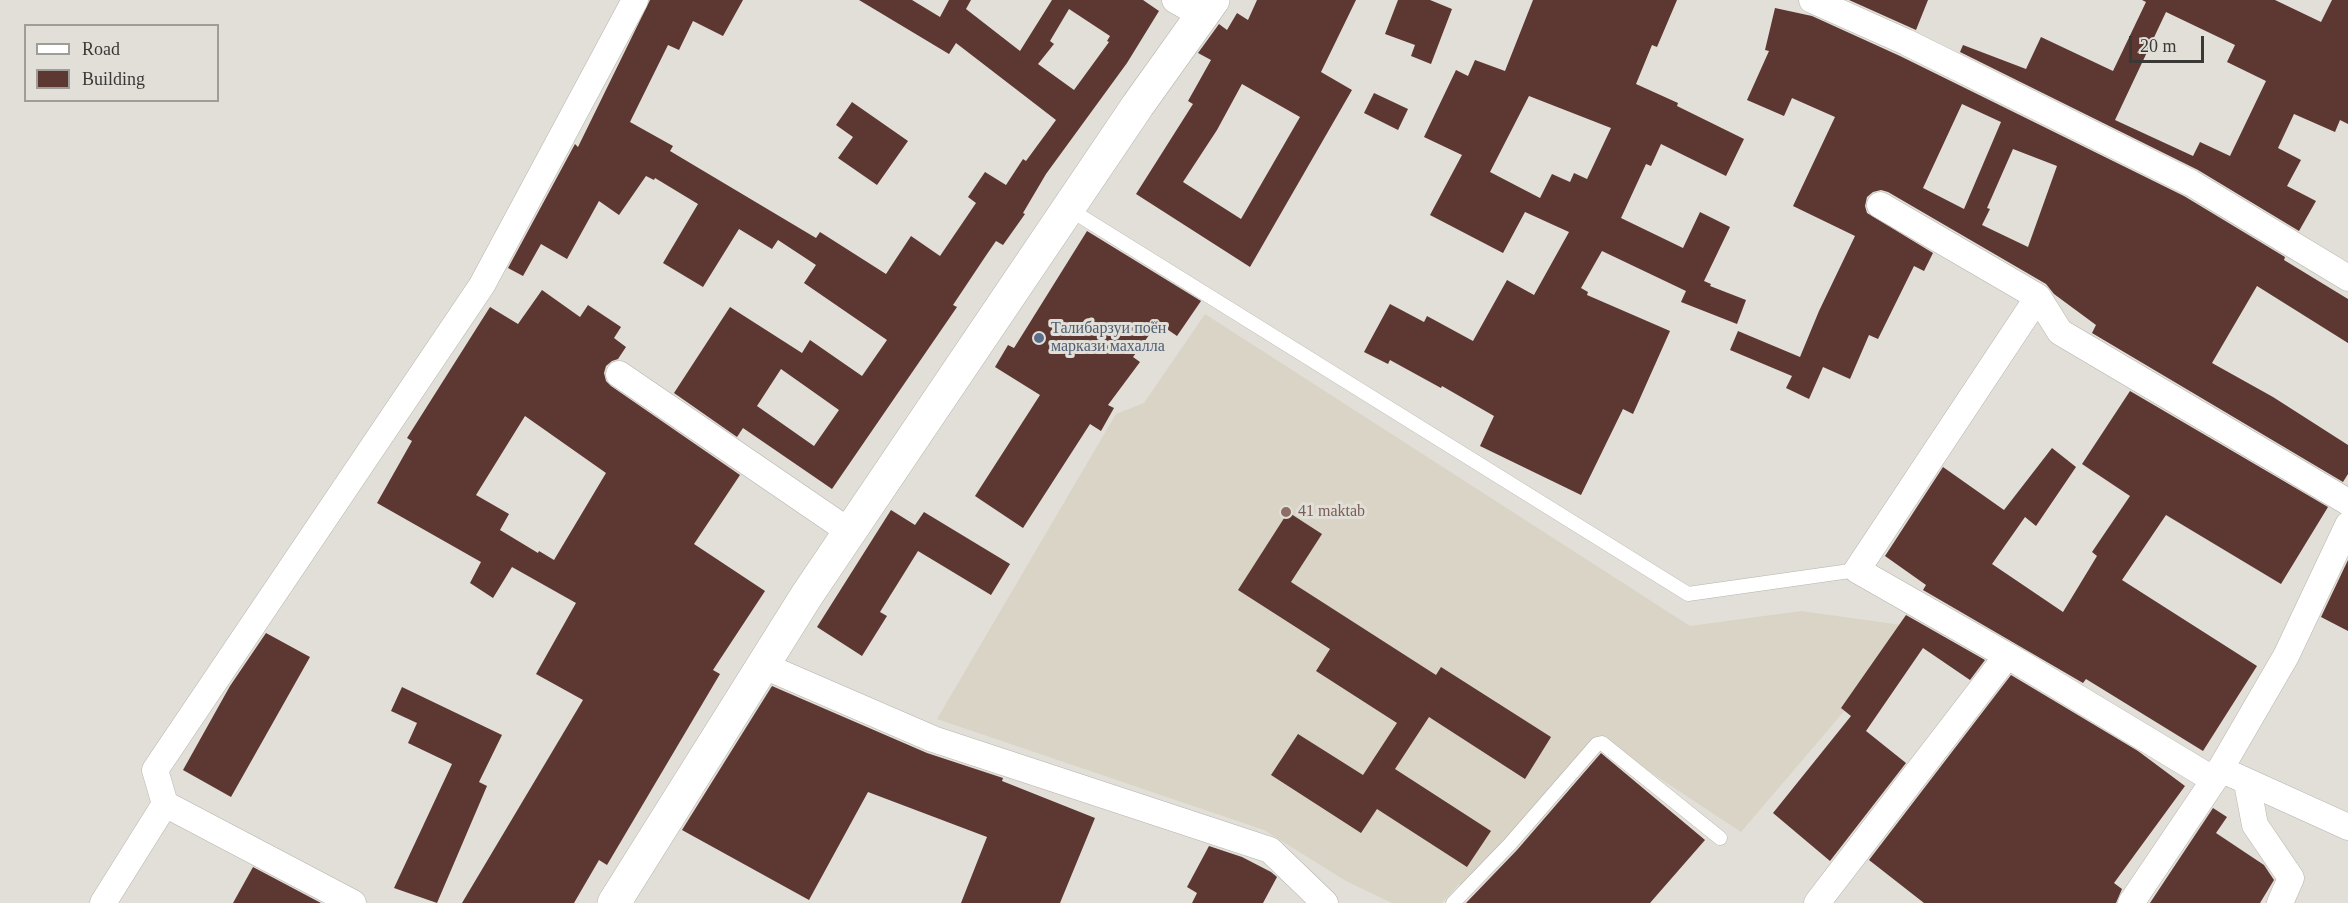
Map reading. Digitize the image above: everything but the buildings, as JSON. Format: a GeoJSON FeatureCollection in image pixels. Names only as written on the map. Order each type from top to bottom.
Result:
{"type":"FeatureCollection","features":[{"type":"Feature","properties":{"kind":"street"},"geometry":{"type":"LineString","coordinates":[[353,903],[165,804],[155,770],[482,285],[635,0]]}},
{"type":"Feature","properties":{"kind":"street"},"geometry":{"type":"LineString","coordinates":[[1812,0],[1906,42],[2191,183],[2348,278]]}},
{"type":"Feature","properties":{"kind":"street"},"geometry":{"type":"LineString","coordinates":[[614,903],[762,664],[1069,209],[1196,5]]}},
{"type":"Feature","properties":{"kind":"street"},"geometry":{"type":"LineString","coordinates":[[1880,206],[2038,297],[2060,332],[2348,502]]}},
{"type":"Feature","properties":{"kind":"street"},"geometry":{"type":"LineString","coordinates":[[2038,297],[1857,570],[2217,775],[2247,783],[2348,827]]}},
{"type":"Feature","properties":{"kind":"street"},"geometry":{"type":"LineString","coordinates":[[619,374],[850,532]]}},
{"type":"Feature","properties":{"kind":"street"},"geometry":{"type":"LineString","coordinates":[[2131,903],[2217,775],[2286,656],[2348,525]]}},
{"type":"Feature","properties":{"kind":"street"},"geometry":{"type":"LineString","coordinates":[[1817,903],[2007,656]]}},
{"type":"Feature","properties":{"kind":"street"},"geometry":{"type":"LineString","coordinates":[[762,664],[933,739],[1270,850],[1325,903]]}},
{"type":"Feature","properties":{"kind":"street"},"geometry":{"type":"LineString","coordinates":[[2247,783],[2255,825],[2291,878],[2280,903]]}},
{"type":"Feature","properties":{"kind":"street"},"geometry":{"type":"LineString","coordinates":[[103,903],[165,804]]}},
{"type":"Feature","properties":{"kind":"lane"},"geometry":{"type":"LineString","coordinates":[[1069,209],[1688,594],[1857,570]]}},
{"type":"Feature","properties":{"kind":"lane"},"geometry":{"type":"LineString","coordinates":[[1453,903],[1510,844],[1596,744],[1602,744],[1720,838]]}},
{"type":"Feature","properties":{"kind":"shaded area","name":"41 maktab"},"geometry":{"type":"Polygon","coordinates":[[[1205,314],[1690,626],[1801,611],[1916,627],[1741,832],[1597,737],[1466,889],[1459,884],[1442,903],[1392,903],[1346,881],[1264,830],[937,719],[1116,414],[1144,403],[1205,314]]]}},
{"type":"Feature","properties":{"kind":"place","name":"Талибарзуи поён маркази махалла"},"geometry":{"type":"Point","coordinates":[1039,338]}},
{"type":"Feature","properties":{"kind":"place","name":"41 maktab"},"geometry":{"type":"Point","coordinates":[1286,512]}}]}
